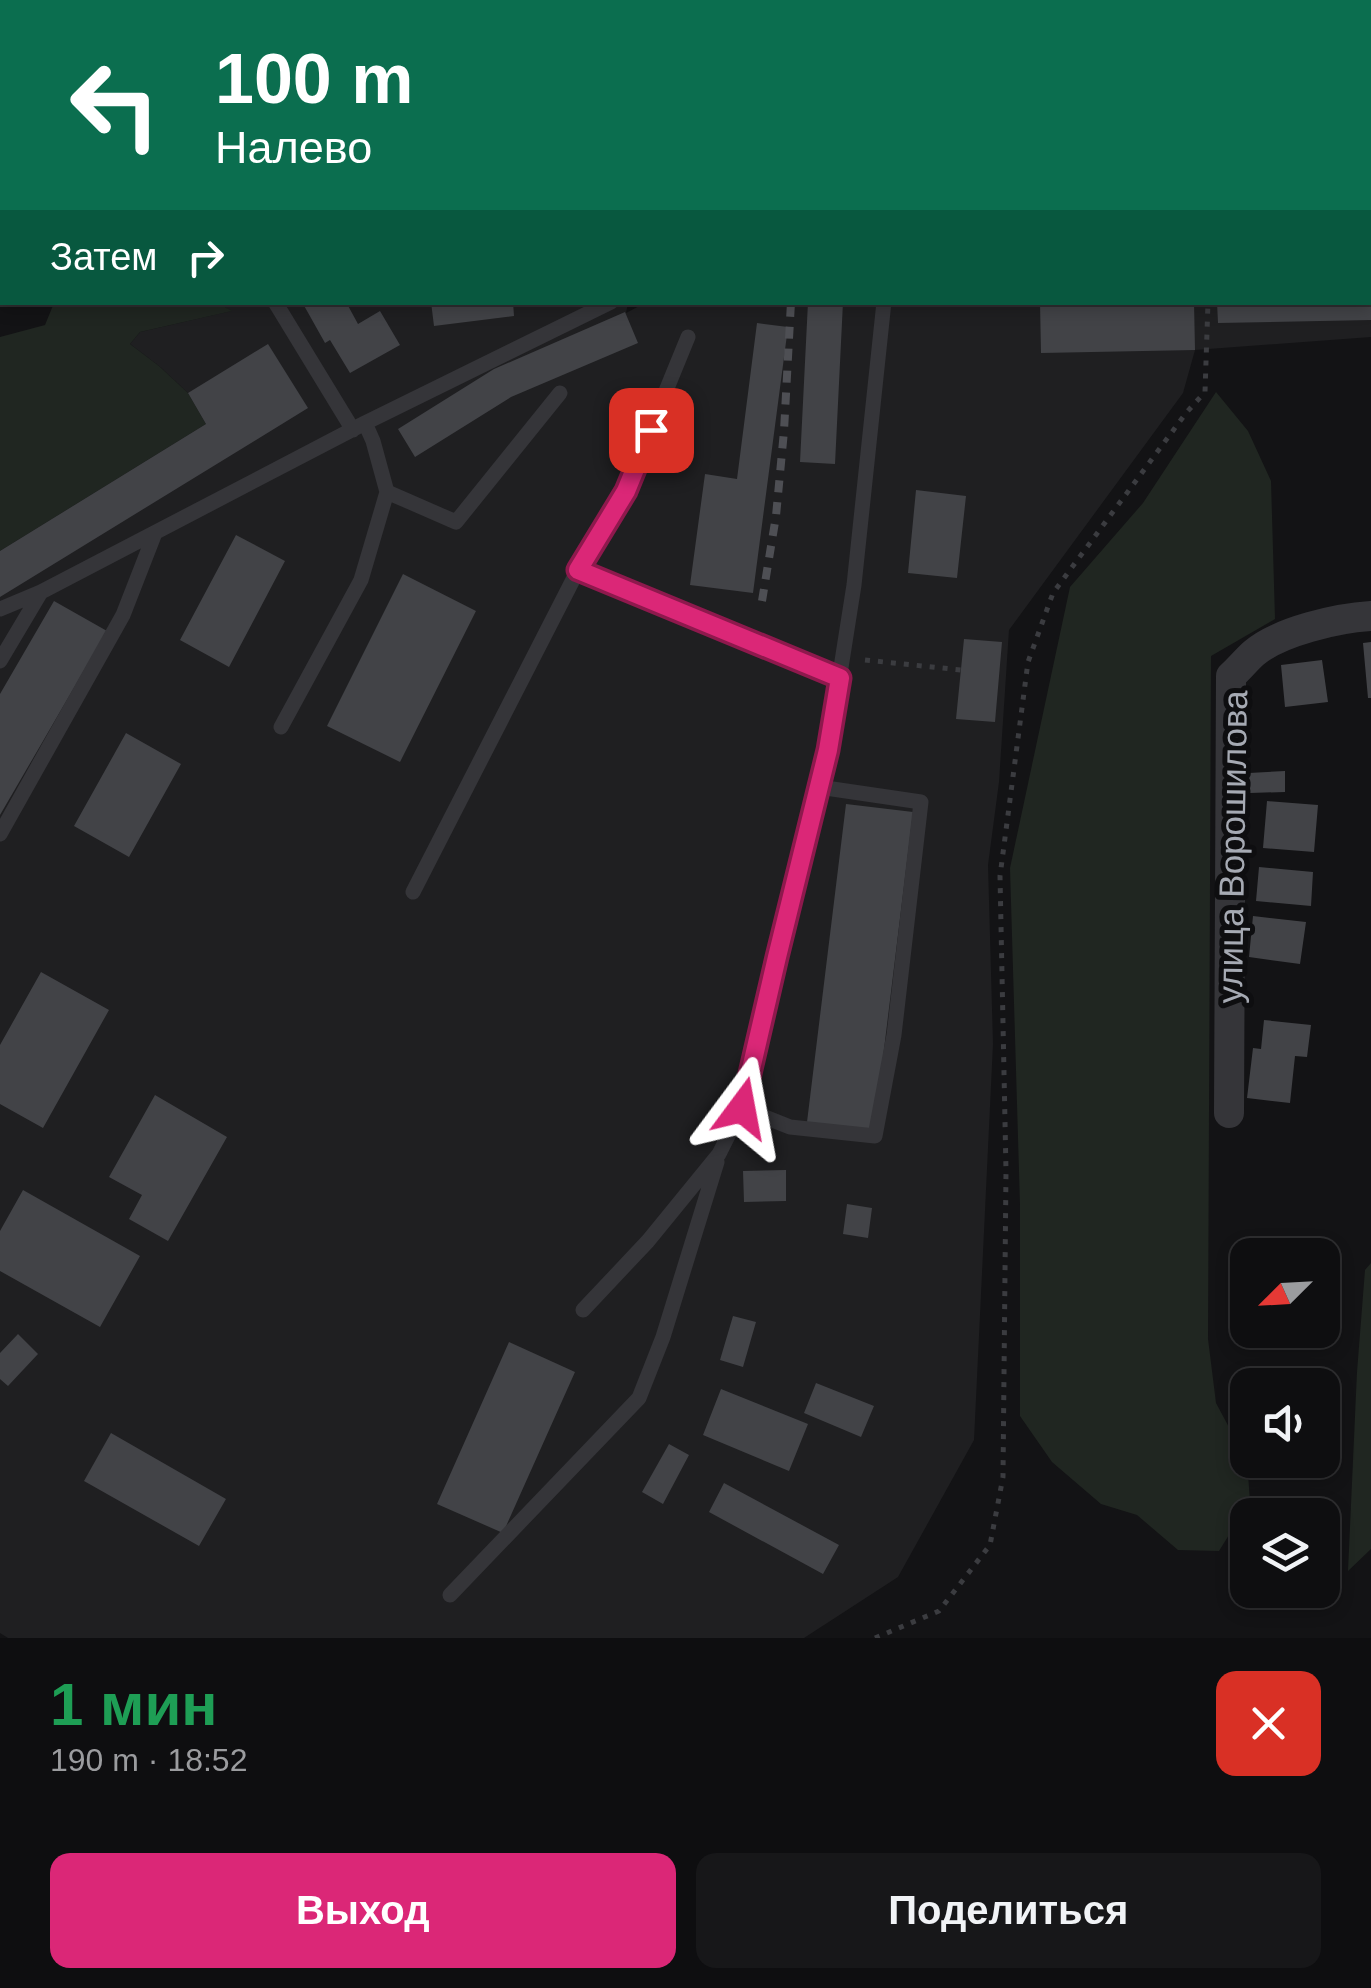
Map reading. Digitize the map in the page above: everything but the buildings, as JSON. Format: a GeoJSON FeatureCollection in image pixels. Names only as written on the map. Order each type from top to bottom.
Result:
{"type":"FeatureCollection","features":[{"type":"Feature","properties":{"kind":"street","name":"улица Ворошилова"},"geometry":{"type":"LineString","coordinates":[[1229,1113],[1231,676],[1257,650],[1292,634],[1343,618],[1371,616]]}},
{"type":"Feature","properties":{"kind":"lane"},"geometry":{"type":"LineString","coordinates":[[277,305],[373,441],[387,492],[361,580],[282,727]]}},
{"type":"Feature","properties":{"kind":"lane"},"geometry":{"type":"LineString","coordinates":[[0,610],[605,305]]}},
{"type":"Feature","properties":{"kind":"lane"},"geometry":{"type":"LineString","coordinates":[[450,1596],[640,1398],[720,1154],[742,1108],[828,750],[854,584],[884,305]]}},
{"type":"Feature","properties":{"kind":"lane"},"geometry":{"type":"LineString","coordinates":[[413,892],[578,570],[626,491],[688,337]]}},
{"type":"Feature","properties":{"kind":"lane"},"geometry":{"type":"LineString","coordinates":[[387,492],[456,522],[560,393]]}},
{"type":"Feature","properties":{"kind":"lane"},"geometry":{"type":"LineString","coordinates":[[0,834],[123,615],[155,533]]}},
{"type":"Feature","properties":{"kind":"lane"},"geometry":{"type":"LineString","coordinates":[[578,570],[840,678]]}},
{"type":"Feature","properties":{"kind":"lane"},"geometry":{"type":"LineString","coordinates":[[0,661],[40,592]]}},
{"type":"Feature","properties":{"kind":"lane"},"geometry":{"type":"LineString","coordinates":[[742,1108],[790,1127],[874,1136],[894,1035],[921,802],[819,787]]}},
{"type":"Feature","properties":{"kind":"lane"},"geometry":{"type":"LineString","coordinates":[[582,1310],[648,1241],[720,1154]]}},
{"type":"Feature","properties":{"kind":"path"},"geometry":{"type":"LineString","coordinates":[[876,1638],[939,1611],[990,1545],[1003,1477],[1006,1171],[1000,876],[1028,662],[1053,593],[1205,392],[1208,305]]}},
{"type":"Feature","properties":{"kind":"path"},"geometry":{"type":"LineString","coordinates":[[842,657],[961,670]]}},
{"type":"Feature","properties":{"kind":"shaded area"},"geometry":{"type":"Polygon","coordinates":[[[53,305],[221,305],[232,311],[140,332],[130,344],[188,393],[206,424],[0,551],[0,337],[45,325],[53,305]]]}},
{"type":"Feature","properties":{"kind":"shaded area"},"geometry":{"type":"Polygon","coordinates":[[[221,305],[628,305],[626,313],[641,305],[1371,305],[1371,337],[1195,350],[1183,393],[1009,630],[999,782],[988,865],[993,1044],[974,1440],[898,1577],[804,1638],[8,1638],[0,1633],[0,551],[206,424],[188,393],[130,344],[140,332],[231,311],[221,305]]]}},
{"type":"Feature","properties":{"kind":"shaded area"},"geometry":{"type":"Polygon","coordinates":[[[1216,392],[1248,431],[1271,481],[1275,619],[1211,656],[1208,1339],[1216,1403],[1230,1429],[1230,1478],[1248,1478],[1250,1498],[1230,1498],[1230,1533],[1219,1551],[1178,1550],[1137,1515],[1101,1504],[1052,1462],[1020,1416],[1020,1205],[1010,868],[1070,587],[1143,503],[1216,392]]]}},
{"type":"Feature","properties":{"kind":"shaded area"},"geometry":{"type":"Polygon","coordinates":[[[1371,1263],[1371,1549],[1348,1571],[1357,1372],[1365,1270],[1371,1263]]]}},
{"type":"Feature","properties":{"kind":"railway"},"geometry":{"type":"LineString","coordinates":[[762,601],[776,516],[791,305]]}},
{"type":"Feature","properties":{"kind":"route"},"geometry":{"type":"LineString","coordinates":[[651,430],[626,491],[578,570],[840,678],[828,750],[742,1108]]}}]}
